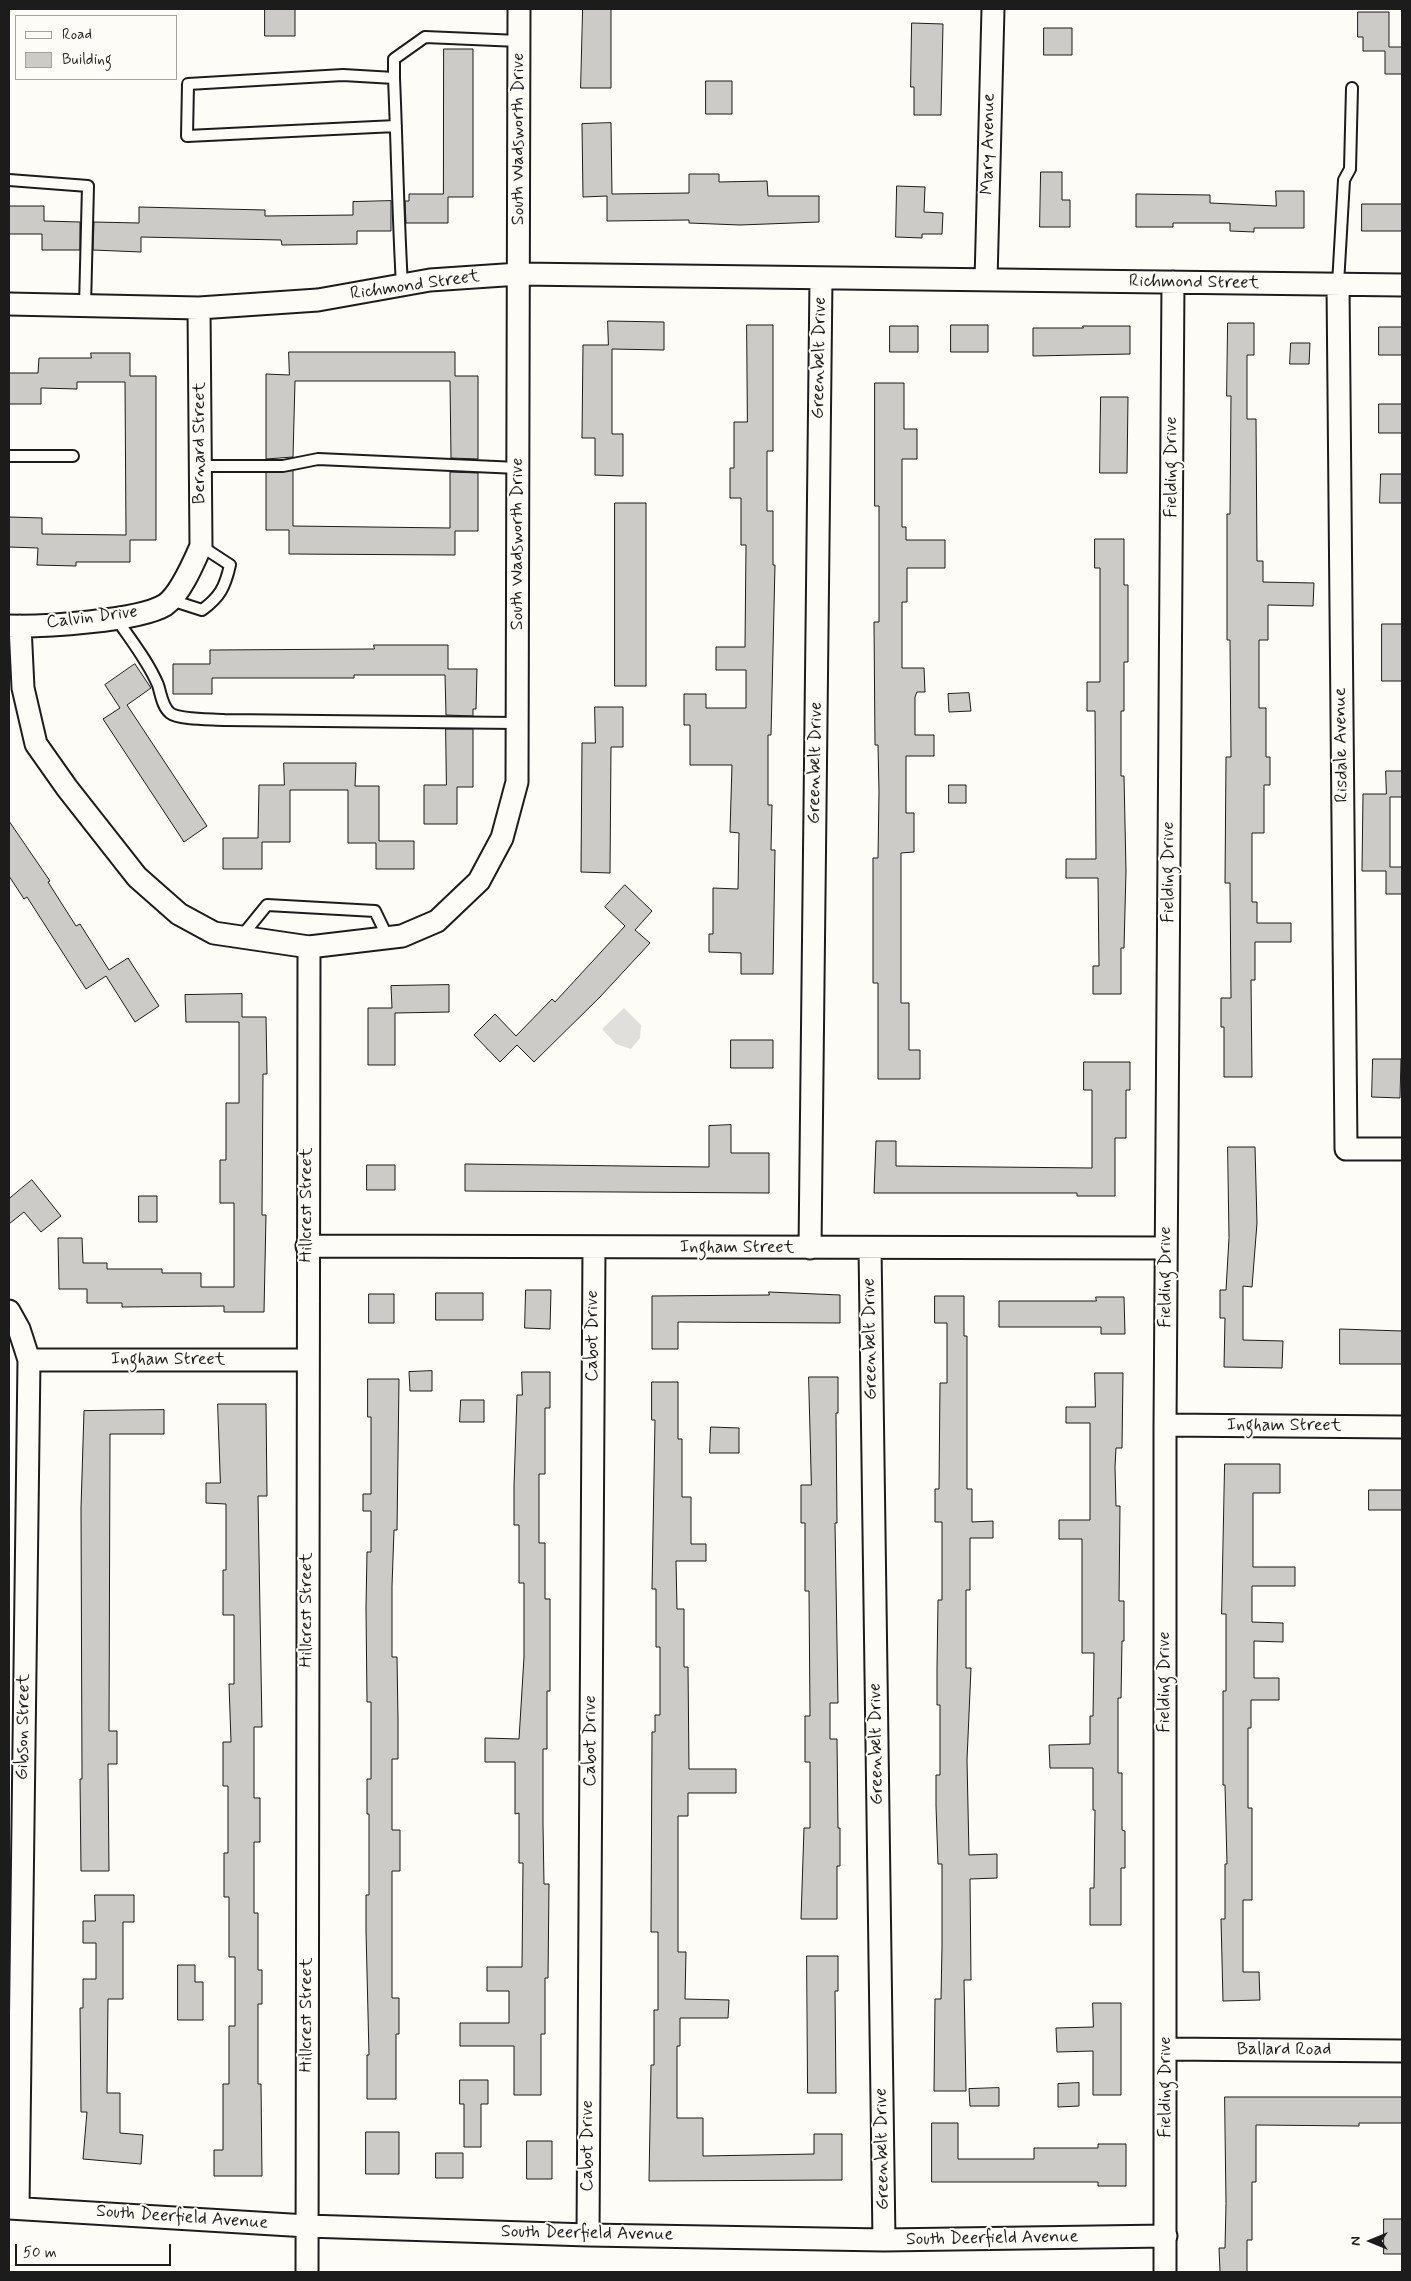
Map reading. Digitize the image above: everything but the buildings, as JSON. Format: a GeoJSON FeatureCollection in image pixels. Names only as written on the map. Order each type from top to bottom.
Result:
{"type":"FeatureCollection","features":[{"type":"Feature","properties":{"kind":"street","name":"South Wadsworth Drive"},"geometry":{"type":"LineString","coordinates":[[14,626],[23,688],[36,744],[67,788],[138,877],[179,914],[214,933],[308,947],[402,936],[437,920],[479,881],[502,838],[517,782],[519,9]]}},
{"type":"Feature","properties":{"kind":"street","name":"Mary Avenue"},"geometry":{"type":"LineString","coordinates":[[986,280],[993,9]]}},
{"type":"Feature","properties":{"kind":"street","name":"Richmond Street"},"geometry":{"type":"LineString","coordinates":[[9,304],[199,308],[318,300],[430,280],[519,274],[1402,285]]}},
{"type":"Feature","properties":{"kind":"street","name":"Greenbelt Drive"},"geometry":{"type":"LineString","coordinates":[[810,1248],[821,278]]}},
{"type":"Feature","properties":{"kind":"street","name":"Fielding Drive"},"geometry":{"type":"LineString","coordinates":[[1165,2272],[1165,1425],[1173,282]]}},
{"type":"Feature","properties":{"kind":"street","name":"Risdale Avenue"},"geometry":{"type":"LineString","coordinates":[[1338,284],[1346,1149],[1402,1149]]}},
{"type":"Feature","properties":{"kind":"street","name":"Bernard Street"},"geometry":{"type":"LineString","coordinates":[[189,575],[200,546],[199,308]]}},
{"type":"Feature","properties":{"kind":"street","name":"Calvin Drive"},"geometry":{"type":"LineString","coordinates":[[14,626],[128,617],[166,604],[189,575]]}},
{"type":"Feature","properties":{"kind":"street","name":"Hillcrest Street"},"geometry":{"type":"LineString","coordinates":[[307,2272],[308,947]]}},
{"type":"Feature","properties":{"kind":"street","name":"Ingham Street"},"geometry":{"type":"LineString","coordinates":[[307,1246],[1166,1248]]}},
{"type":"Feature","properties":{"kind":"street","name":"Cabot Drive"},"geometry":{"type":"LineString","coordinates":[[588,2235],[594,1247]]}},
{"type":"Feature","properties":{"kind":"street","name":"Greenbelt Drive"},"geometry":{"type":"LineString","coordinates":[[870,1248],[884,2240]]}},
{"type":"Feature","properties":{"kind":"street","name":"Gibson Street"},"geometry":{"type":"LineString","coordinates":[[9,1311],[19,1329],[29,1360],[14,2208]]}},
{"type":"Feature","properties":{"kind":"street","name":"Ingham Street"},"geometry":{"type":"LineString","coordinates":[[29,1360],[307,1360]]}},
{"type":"Feature","properties":{"kind":"street","name":"Ingham Street"},"geometry":{"type":"LineString","coordinates":[[1165,1425],[1402,1426]]}},
{"type":"Feature","properties":{"kind":"street","name":"Ballard Road"},"geometry":{"type":"LineString","coordinates":[[1166,2049],[1402,2051]]}},
{"type":"Feature","properties":{"kind":"street","name":"South Deerfield Avenue"},"geometry":{"type":"LineString","coordinates":[[14,2208],[307,2226],[588,2235],[884,2240],[1166,2236]]}},
{"type":"Feature","properties":{"kind":"lane"},"geometry":{"type":"LineString","coordinates":[[402,285],[394,59],[425,37],[519,41]]}},
{"type":"Feature","properties":{"kind":"lane"},"geometry":{"type":"LineString","coordinates":[[394,78],[343,75],[188,84],[187,136],[396,126]]}},
{"type":"Feature","properties":{"kind":"lane"},"geometry":{"type":"LineString","coordinates":[[1338,284],[1344,180],[1350,169],[1352,88]]}},
{"type":"Feature","properties":{"kind":"lane"},"geometry":{"type":"LineString","coordinates":[[9,180],[88,186],[85,306]]}},
{"type":"Feature","properties":{"kind":"lane"},"geometry":{"type":"LineString","coordinates":[[9,456],[73,456]]}},
{"type":"Feature","properties":{"kind":"lane"},"geometry":{"type":"LineString","coordinates":[[200,466],[283,466],[318,459],[518,468]]}},
{"type":"Feature","properties":{"kind":"lane"},"geometry":{"type":"LineString","coordinates":[[170,599],[202,610],[217,600],[227,580],[230,565],[200,546]]}},
{"type":"Feature","properties":{"kind":"lane"},"geometry":{"type":"LineString","coordinates":[[116,618],[145,660],[157,682],[164,706],[171,714],[180,717],[224,720],[517,723]]}},
{"type":"Feature","properties":{"kind":"lane"},"geometry":{"type":"LineString","coordinates":[[241,937],[267,905],[375,911],[388,938]]}},
{"type":"Feature","properties":{"kind":"shaded area"},"geometry":{"type":"Polygon","coordinates":[[[624,1008],[641,1025],[640,1038],[631,1049],[616,1044],[602,1029],[624,1008]]]}}]}
